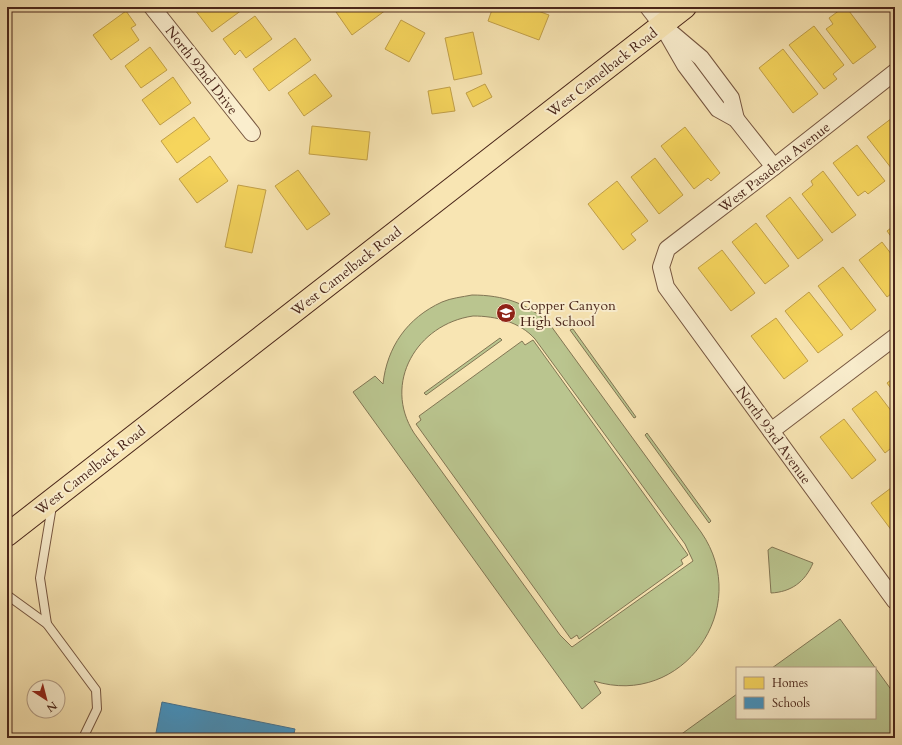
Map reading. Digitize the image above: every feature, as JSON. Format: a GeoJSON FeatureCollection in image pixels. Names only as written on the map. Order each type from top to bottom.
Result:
{"type":"FeatureCollection","features":[{"type":"Feature","properties":{"kind":"main road","name":"West Camelback Road"},"geometry":{"type":"LineString","coordinates":[[7,535],[685,7]]}},
{"type":"Feature","properties":{"kind":"street","name":"North 92nd Drive"},"geometry":{"type":"LineString","coordinates":[[152,7],[252,133]]}},
{"type":"Feature","properties":{"kind":"street"},"geometry":{"type":"LineString","coordinates":[[648,7],[662,25],[685,65],[718,109],[736,119],[774,168]]}},
{"type":"Feature","properties":{"kind":"street","name":"West Pasadena Avenue"},"geometry":{"type":"LineString","coordinates":[[661,267],[667,249],[774,168],[895,72]]}},
{"type":"Feature","properties":{"kind":"street","name":"North 93rd Avenue"},"geometry":{"type":"LineString","coordinates":[[661,267],[666,287],[895,599]]}},
{"type":"Feature","properties":{"kind":"street"},"geometry":{"type":"LineString","coordinates":[[771,431],[895,337]]}},
{"type":"Feature","properties":{"kind":"lane"},"geometry":{"type":"LineString","coordinates":[[47,624],[40,578],[53,499]]}},
{"type":"Feature","properties":{"kind":"lane"},"geometry":{"type":"LineString","coordinates":[[7,596],[47,624],[96,690],[97,709],[83,738]]}},
{"type":"Feature","properties":{"kind":"green space"},"geometry":{"type":"Polygon","coordinates":[[[472,295],[483,295],[515,302],[534,311],[551,326],[701,532],[715,561],[719,591],[714,620],[700,646],[681,666],[655,680],[626,686],[594,681],[601,693],[582,709],[353,392],[375,376],[383,384],[385,371],[394,346],[409,325],[419,316],[442,302],[472,295]],[[473,316],[453,321],[436,331],[421,343],[410,359],[404,376],[402,395],[405,414],[414,433],[560,635],[572,647],[693,561],[685,544],[535,339],[515,324],[482,316],[473,316]]]}},
{"type":"Feature","properties":{"kind":"green space"},"geometry":{"type":"Polygon","coordinates":[[[573,329],[636,417],[634,418],[570,330],[573,329]]]}},
{"type":"Feature","properties":{"kind":"green space"},"geometry":{"type":"Polygon","coordinates":[[[500,338],[502,340],[426,395],[424,393],[500,338]]]}},
{"type":"Feature","properties":{"kind":"green space"},"geometry":{"type":"Polygon","coordinates":[[[533,340],[688,555],[681,560],[683,564],[579,639],[577,635],[571,639],[416,424],[421,420],[419,416],[522,341],[525,345],[533,340]]]}},
{"type":"Feature","properties":{"kind":"green space"},"geometry":{"type":"Polygon","coordinates":[[[647,433],[711,521],[709,523],[645,435],[647,433]]]}},
{"type":"Feature","properties":{"kind":"green space"},"geometry":{"type":"Polygon","coordinates":[[[772,547],[813,563],[806,576],[796,585],[785,591],[771,593],[768,550],[772,547]]]}},
{"type":"Feature","properties":{"kind":"green space"},"geometry":{"type":"Polygon","coordinates":[[[840,619],[875,667],[773,667],[840,619]]]}},
{"type":"Feature","properties":{"kind":"green space"},"geometry":{"type":"Polygon","coordinates":[[[876,669],[895,695],[895,738],[676,738],[736,695],[736,719],[876,719],[876,669]]]}},
{"type":"Feature","properties":{"kind":"building: Homes"},"geometry":{"type":"Polygon","coordinates":[[[200,7],[246,7],[212,32],[195,10],[200,7]]]}},
{"type":"Feature","properties":{"kind":"building: Homes"},"geometry":{"type":"Polygon","coordinates":[[[343,7],[390,7],[352,35],[336,12],[343,7]]]}},
{"type":"Feature","properties":{"kind":"building: Homes"},"geometry":{"type":"Polygon","coordinates":[[[493,7],[527,7],[549,15],[539,40],[488,21],[493,7]]]}},
{"type":"Feature","properties":{"kind":"building: Homes"},"geometry":{"type":"Polygon","coordinates":[[[846,7],[876,47],[853,64],[826,29],[833,24],[829,18],[846,7]]]}},
{"type":"Feature","properties":{"kind":"building: Homes"},"geometry":{"type":"Polygon","coordinates":[[[126,11],[136,25],[131,28],[139,40],[111,60],[93,35],[126,11]]]}},
{"type":"Feature","properties":{"kind":"building: Homes"},"geometry":{"type":"Polygon","coordinates":[[[255,16],[272,39],[246,58],[240,50],[235,55],[223,39],[255,16]]]}},
{"type":"Feature","properties":{"kind":"building: Homes"},"geometry":{"type":"Polygon","coordinates":[[[401,20],[425,33],[409,62],[385,49],[401,20]]]}},
{"type":"Feature","properties":{"kind":"building: Homes"},"geometry":{"type":"Polygon","coordinates":[[[814,26],[844,65],[833,74],[837,79],[824,89],[789,45],[814,26]]]}},
{"type":"Feature","properties":{"kind":"building: Homes"},"geometry":{"type":"Polygon","coordinates":[[[473,32],[482,74],[454,80],[445,38],[473,32]]]}},
{"type":"Feature","properties":{"kind":"building: Homes"},"geometry":{"type":"Polygon","coordinates":[[[295,38],[311,60],[269,91],[253,69],[295,38]]]}},
{"type":"Feature","properties":{"kind":"building: Homes"},"geometry":{"type":"Polygon","coordinates":[[[150,47],[167,70],[141,88],[125,66],[150,47]]]}},
{"type":"Feature","properties":{"kind":"building: Homes"},"geometry":{"type":"Polygon","coordinates":[[[783,49],[818,94],[793,113],[759,68],[783,49]]]}},
{"type":"Feature","properties":{"kind":"building: Homes"},"geometry":{"type":"Polygon","coordinates":[[[315,74],[332,96],[304,116],[288,93],[315,74]]]}},
{"type":"Feature","properties":{"kind":"building: Homes"},"geometry":{"type":"Polygon","coordinates":[[[173,77],[191,103],[160,125],[142,100],[173,77]]]}},
{"type":"Feature","properties":{"kind":"building: Homes"},"geometry":{"type":"Polygon","coordinates":[[[485,84],[492,97],[473,107],[466,93],[485,84]]]}},
{"type":"Feature","properties":{"kind":"building: Homes"},"geometry":{"type":"Polygon","coordinates":[[[450,87],[455,111],[432,114],[428,91],[450,87]]]}},
{"type":"Feature","properties":{"kind":"building: Homes"},"geometry":{"type":"Polygon","coordinates":[[[194,117],[210,139],[177,163],[161,141],[194,117]]]}},
{"type":"Feature","properties":{"kind":"building: Homes"},"geometry":{"type":"Polygon","coordinates":[[[892,118],[895,123],[895,173],[867,137],[892,118]]]}},
{"type":"Feature","properties":{"kind":"building: Homes"},"geometry":{"type":"Polygon","coordinates":[[[312,126],[370,132],[367,160],[309,154],[312,126]]]}},
{"type":"Feature","properties":{"kind":"building: Homes"},"geometry":{"type":"Polygon","coordinates":[[[685,127],[720,173],[711,181],[708,178],[694,189],[661,146],[685,127]]]}},
{"type":"Feature","properties":{"kind":"building: Homes"},"geometry":{"type":"Polygon","coordinates":[[[857,145],[885,181],[868,194],[865,191],[858,196],[833,163],[857,145]]]}},
{"type":"Feature","properties":{"kind":"building: Homes"},"geometry":{"type":"Polygon","coordinates":[[[210,156],[228,181],[197,203],[179,179],[210,156]]]}},
{"type":"Feature","properties":{"kind":"building: Homes"},"geometry":{"type":"Polygon","coordinates":[[[655,158],[683,195],[659,214],[631,177],[655,158]]]}},
{"type":"Feature","properties":{"kind":"building: Homes"},"geometry":{"type":"Polygon","coordinates":[[[298,170],[330,214],[307,230],[275,186],[298,170]]]}},
{"type":"Feature","properties":{"kind":"building: Homes"},"geometry":{"type":"Polygon","coordinates":[[[823,171],[856,215],[832,233],[802,194],[813,185],[811,181],[823,171]]]}},
{"type":"Feature","properties":{"kind":"building: Homes"},"geometry":{"type":"Polygon","coordinates":[[[617,181],[648,221],[631,234],[636,240],[623,250],[588,204],[617,181]]]}},
{"type":"Feature","properties":{"kind":"building: Homes"},"geometry":{"type":"Polygon","coordinates":[[[238,185],[266,190],[252,253],[225,247],[238,185]]]}},
{"type":"Feature","properties":{"kind":"building: Homes"},"geometry":{"type":"Polygon","coordinates":[[[790,197],[823,240],[798,259],[766,216],[790,197]]]}},
{"type":"Feature","properties":{"kind":"building: Homes"},"geometry":{"type":"Polygon","coordinates":[[[756,223],[789,266],[765,284],[732,242],[756,223]]]}},
{"type":"Feature","properties":{"kind":"building: Homes"},"geometry":{"type":"Polygon","coordinates":[[[895,225],[895,242],[887,231],[895,225]]]}},
{"type":"Feature","properties":{"kind":"building: Homes"},"geometry":{"type":"Polygon","coordinates":[[[882,242],[895,259],[895,291],[887,297],[859,260],[882,242]]]}},
{"type":"Feature","properties":{"kind":"building: Homes"},"geometry":{"type":"Polygon","coordinates":[[[722,250],[755,293],[731,311],[698,268],[722,250]]]}},
{"type":"Feature","properties":{"kind":"building: Homes"},"geometry":{"type":"Polygon","coordinates":[[[843,267],[876,310],[851,330],[818,286],[843,267]]]}},
{"type":"Feature","properties":{"kind":"building: Homes"},"geometry":{"type":"Polygon","coordinates":[[[809,292],[843,335],[818,353],[785,311],[809,292]]]}},
{"type":"Feature","properties":{"kind":"building: Homes"},"geometry":{"type":"Polygon","coordinates":[[[776,318],[808,361],[784,379],[751,336],[776,318]]]}},
{"type":"Feature","properties":{"kind":"building: Homes"},"geometry":{"type":"Polygon","coordinates":[[[895,377],[895,394],[887,383],[895,377]]]}},
{"type":"Feature","properties":{"kind":"building: Homes"},"geometry":{"type":"Polygon","coordinates":[[[876,391],[895,416],[895,445],[885,453],[852,409],[876,391]]]}},
{"type":"Feature","properties":{"kind":"building: Homes"},"geometry":{"type":"Polygon","coordinates":[[[844,419],[876,460],[852,479],[820,437],[844,419]]]}},
{"type":"Feature","properties":{"kind":"building: Homes"},"geometry":{"type":"Polygon","coordinates":[[[895,485],[895,535],[871,503],[895,485]]]}},
{"type":"Feature","properties":{"kind":"building: Schools"},"geometry":{"type":"Polygon","coordinates":[[[162,702],[295,729],[293,738],[155,738],[162,702]]]}},
{"type":"Feature","properties":{"kind":"place","name":"Copper Canyon High School"},"geometry":{"type":"Point","coordinates":[506,313]}}]}
